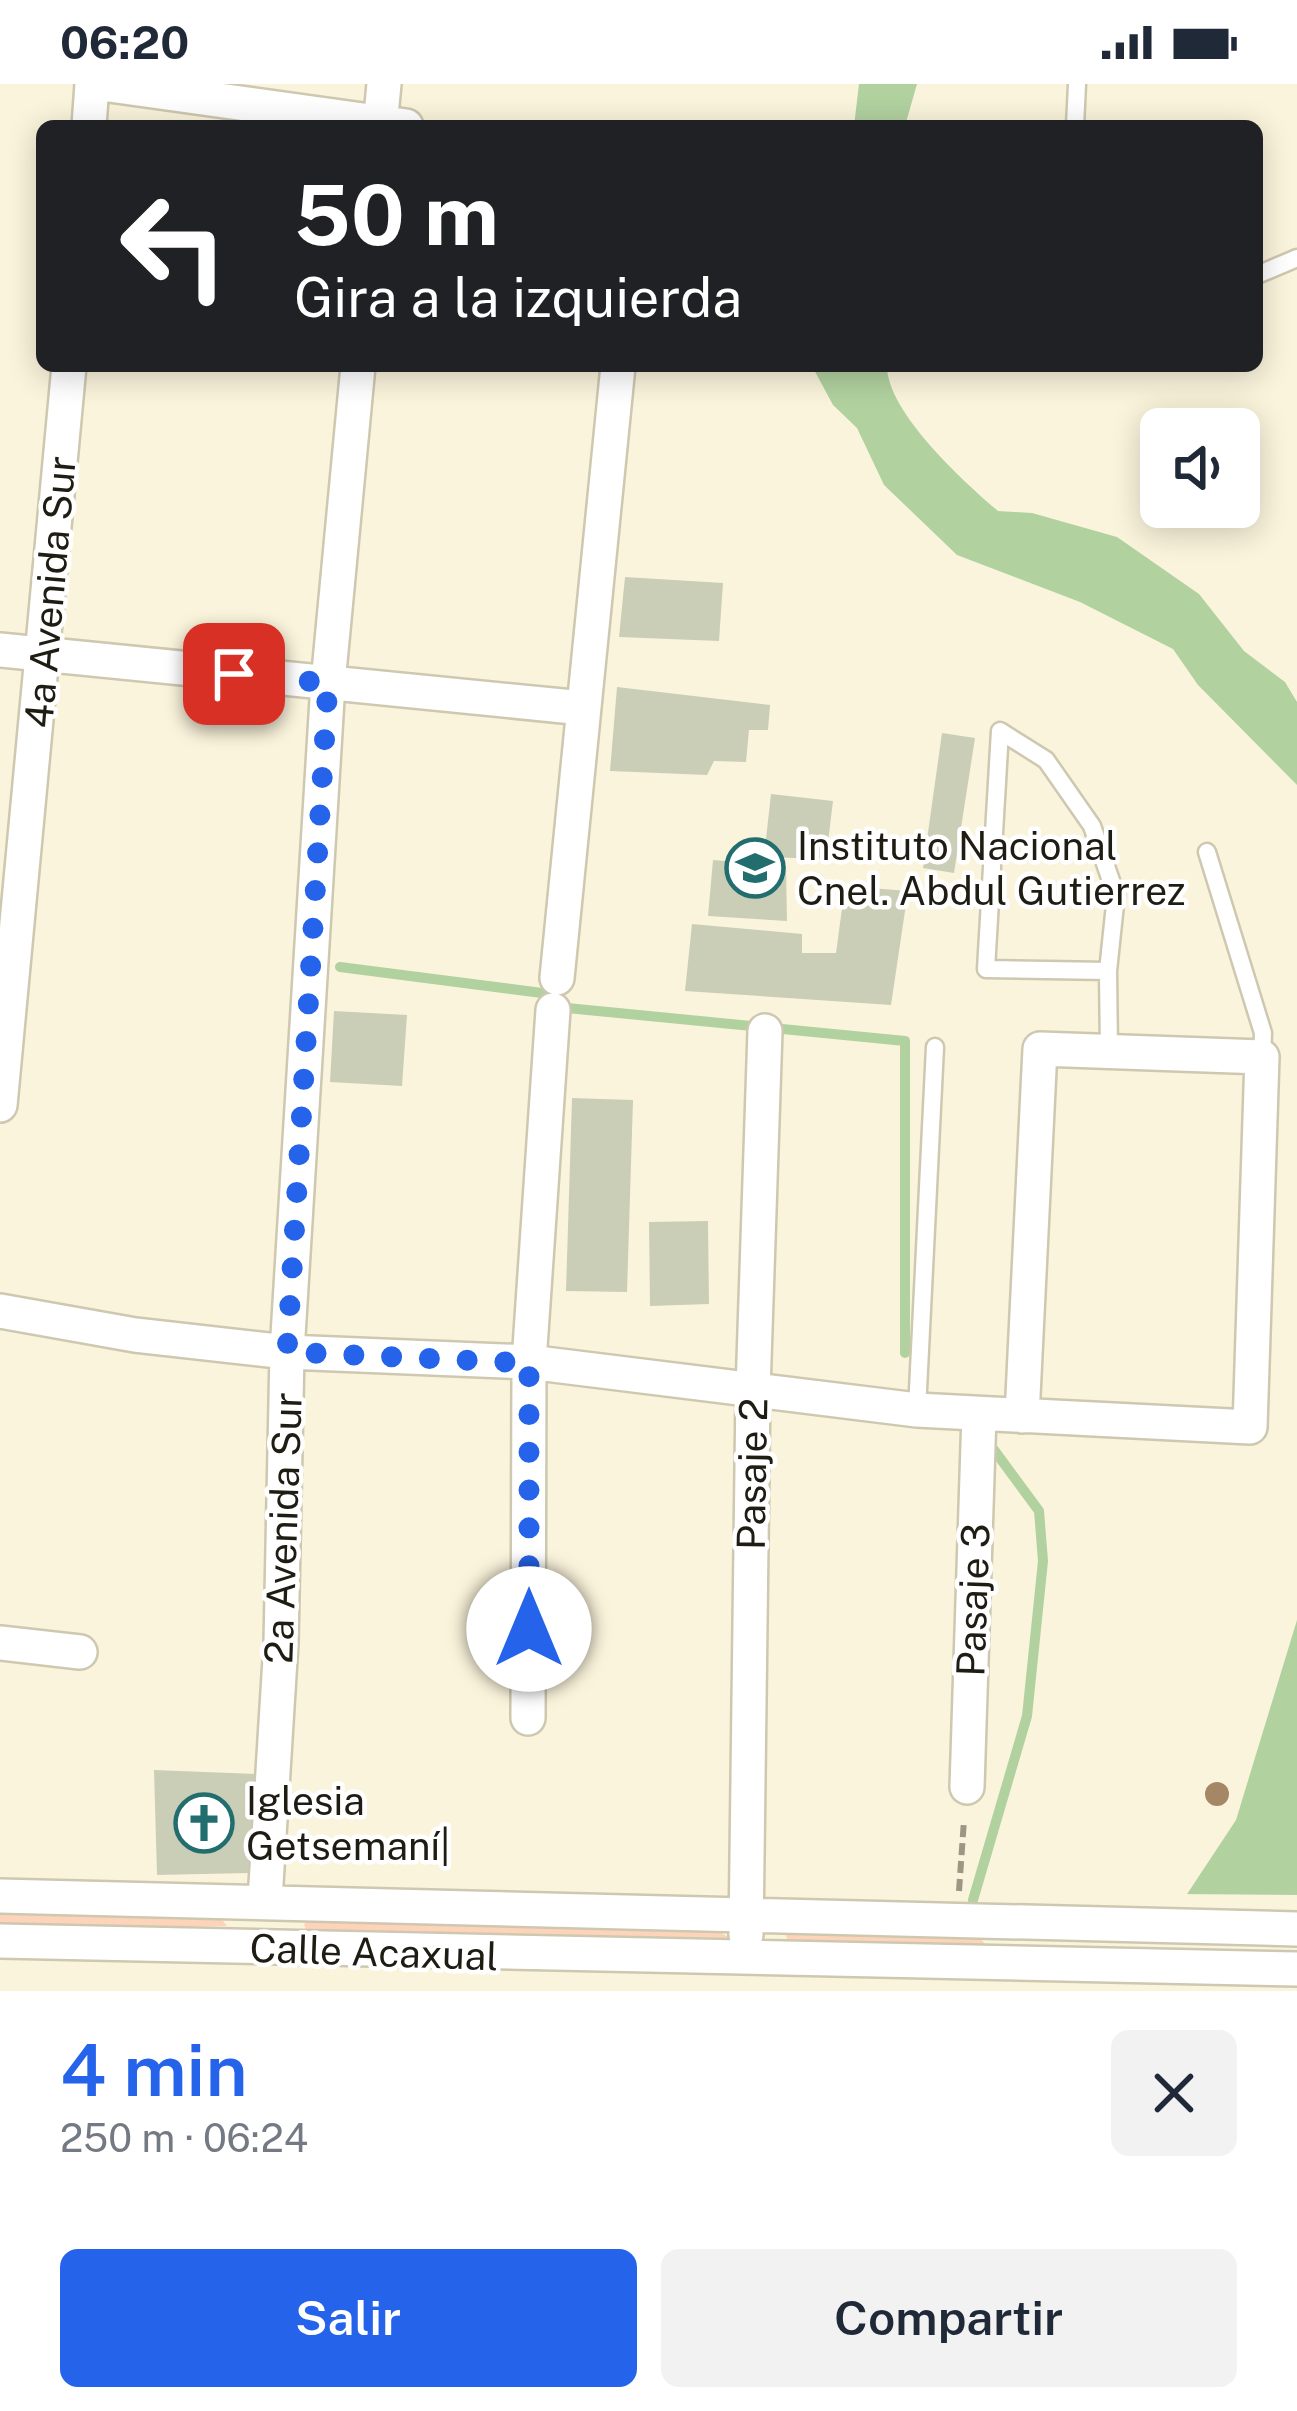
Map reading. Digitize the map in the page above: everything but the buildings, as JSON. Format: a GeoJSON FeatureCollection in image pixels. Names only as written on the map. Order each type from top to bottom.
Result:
{"type":"FeatureCollection","features":[{"type":"Feature","properties":{"kind":"street"},"geometry":{"type":"LineString","coordinates":[[89,120],[92,84]]}},
{"type":"Feature","properties":{"kind":"street"},"geometry":{"type":"LineString","coordinates":[[102,84],[353,120]]}},
{"type":"Feature","properties":{"kind":"street"},"geometry":{"type":"LineString","coordinates":[[384,84],[388,120]]}},
{"type":"Feature","properties":{"kind":"street","name":"4a Avenida Sur"},"geometry":{"type":"LineString","coordinates":[[0,1105],[46,655],[69,372]]}},
{"type":"Feature","properties":{"kind":"street","name":"2a Avenida Sur"},"geometry":{"type":"LineString","coordinates":[[266,1900],[281,1643],[287,1352],[328,683],[357,372]]}},
{"type":"Feature","properties":{"kind":"street"},"geometry":{"type":"LineString","coordinates":[[528,1718],[529,1363],[555,994],[617,372]]}},
{"type":"Feature","properties":{"kind":"street"},"geometry":{"type":"LineString","coordinates":[[0,650],[583,708]]}},
{"type":"Feature","properties":{"kind":"street","name":"Pasaje 2"},"geometry":{"type":"LineString","coordinates":[[745,1918],[753,1390],[765,1031]]}},
{"type":"Feature","properties":{"kind":"street"},"geometry":{"type":"LineString","coordinates":[[0,1311],[135,1335],[287,1352],[529,1363],[979,1414],[1250,1427],[1262,1057],[1040,1049],[1022,1416]]}},
{"type":"Feature","properties":{"kind":"street","name":"Pasaje 3"},"geometry":{"type":"LineString","coordinates":[[967,1787],[979,1414]]}},
{"type":"Feature","properties":{"kind":"street"},"geometry":{"type":"LineString","coordinates":[[0,1643],[80,1652]]}},
{"type":"Feature","properties":{"kind":"street","name":"Calle Acaxual"},"geometry":{"type":"LineString","coordinates":[[0,1896],[1297,1929]]}},
{"type":"Feature","properties":{"kind":"street"},"geometry":{"type":"LineString","coordinates":[[235,1948],[246,1945],[255,1912],[266,1900],[275,1912],[278,1942],[289,1950]]}},
{"type":"Feature","properties":{"kind":"street"},"geometry":{"type":"LineString","coordinates":[[745,1918],[748,1958]]}},
{"type":"Feature","properties":{"kind":"street","name":"Calle Acaxual"},"geometry":{"type":"LineString","coordinates":[[0,1941],[1297,1969]]}},
{"type":"Feature","properties":{"kind":"lane"},"geometry":{"type":"LineString","coordinates":[[1075,120],[1076,84]]}},
{"type":"Feature","properties":{"kind":"lane"},"geometry":{"type":"LineString","coordinates":[[1263,272],[1297,258]]}},
{"type":"Feature","properties":{"kind":"lane"},"geometry":{"type":"LineString","coordinates":[[1108,971],[986,969],[1000,730],[1046,760],[1092,826],[1116,895],[1108,971],[1109,1051]]}},
{"type":"Feature","properties":{"kind":"lane"},"geometry":{"type":"LineString","coordinates":[[1207,852],[1263,1033],[1262,1057]]}},
{"type":"Feature","properties":{"kind":"lane"},"geometry":{"type":"LineString","coordinates":[[917,1409],[934,1047]]}},
{"type":"Feature","properties":{"kind":"path"},"geometry":{"type":"LineString","coordinates":[[957,1922],[967,1787]]}},
{"type":"Feature","properties":{"kind":"shaded area"},"geometry":{"type":"Polygon","coordinates":[[[859,84],[917,84],[907,120],[855,120],[859,84]]]}},
{"type":"Feature","properties":{"kind":"shaded area"},"geometry":{"type":"Polygon","coordinates":[[[815,372],[888,372],[913,424],[948,465],[998,511],[1032,513],[1117,537],[1199,594],[1244,651],[1285,682],[1297,702],[1297,785],[1198,685],[1173,649],[1080,602],[957,555],[884,485],[857,428],[833,405],[815,372]]]}},
{"type":"Feature","properties":{"kind":"shaded area"},"geometry":{"type":"Polygon","coordinates":[[[1297,1620],[1297,1944],[1123,1991],[1236,1820],[1297,1620]]]}},
{"type":"Feature","properties":{"kind":"shaded area"},"geometry":{"type":"Polygon","coordinates":[[[0,1911],[221,1918],[227,1926],[0,1929],[0,1911]]]}},
{"type":"Feature","properties":{"kind":"shaded area"},"geometry":{"type":"Polygon","coordinates":[[[310,1919],[718,1931],[730,1938],[729,1942],[307,1933],[304,1924],[310,1919]]]}},
{"type":"Feature","properties":{"kind":"shaded area"},"geometry":{"type":"Polygon","coordinates":[[[798,1928],[982,1940],[987,1947],[789,1943],[785,1934],[798,1928]]]}},
{"type":"Feature","properties":{"kind":"pier"},"geometry":{"type":"Polygon","coordinates":[[[1176,1894],[1297,1895],[1297,1958],[1281,1991],[1117,1991],[1176,1894]]]}},
{"type":"Feature","properties":{"kind":"waterway"},"geometry":{"type":"LineString","coordinates":[[340,967],[542,993]]}},
{"type":"Feature","properties":{"kind":"waterway"},"geometry":{"type":"LineString","coordinates":[[567,1008],[905,1041],[905,1353]]}},
{"type":"Feature","properties":{"kind":"waterway"},"geometry":{"type":"LineString","coordinates":[[973,1900],[1027,1716],[1043,1561],[1039,1511],[986,1439]]}},
{"type":"Feature","properties":{"kind":"place","name":"Instituto Nacional Cnel. Abdul Gutierrez"},"geometry":{"type":"Point","coordinates":[755,868]}},
{"type":"Feature","properties":{"kind":"place","name":"Iglesia Getsemaní|"},"geometry":{"type":"Point","coordinates":[204,1823]}},
{"type":"Feature","properties":{"kind":"route"},"geometry":{"type":"LineString","coordinates":[[234,674],[328,683],[287,1352],[529,1363],[529,1629]]}}]}
